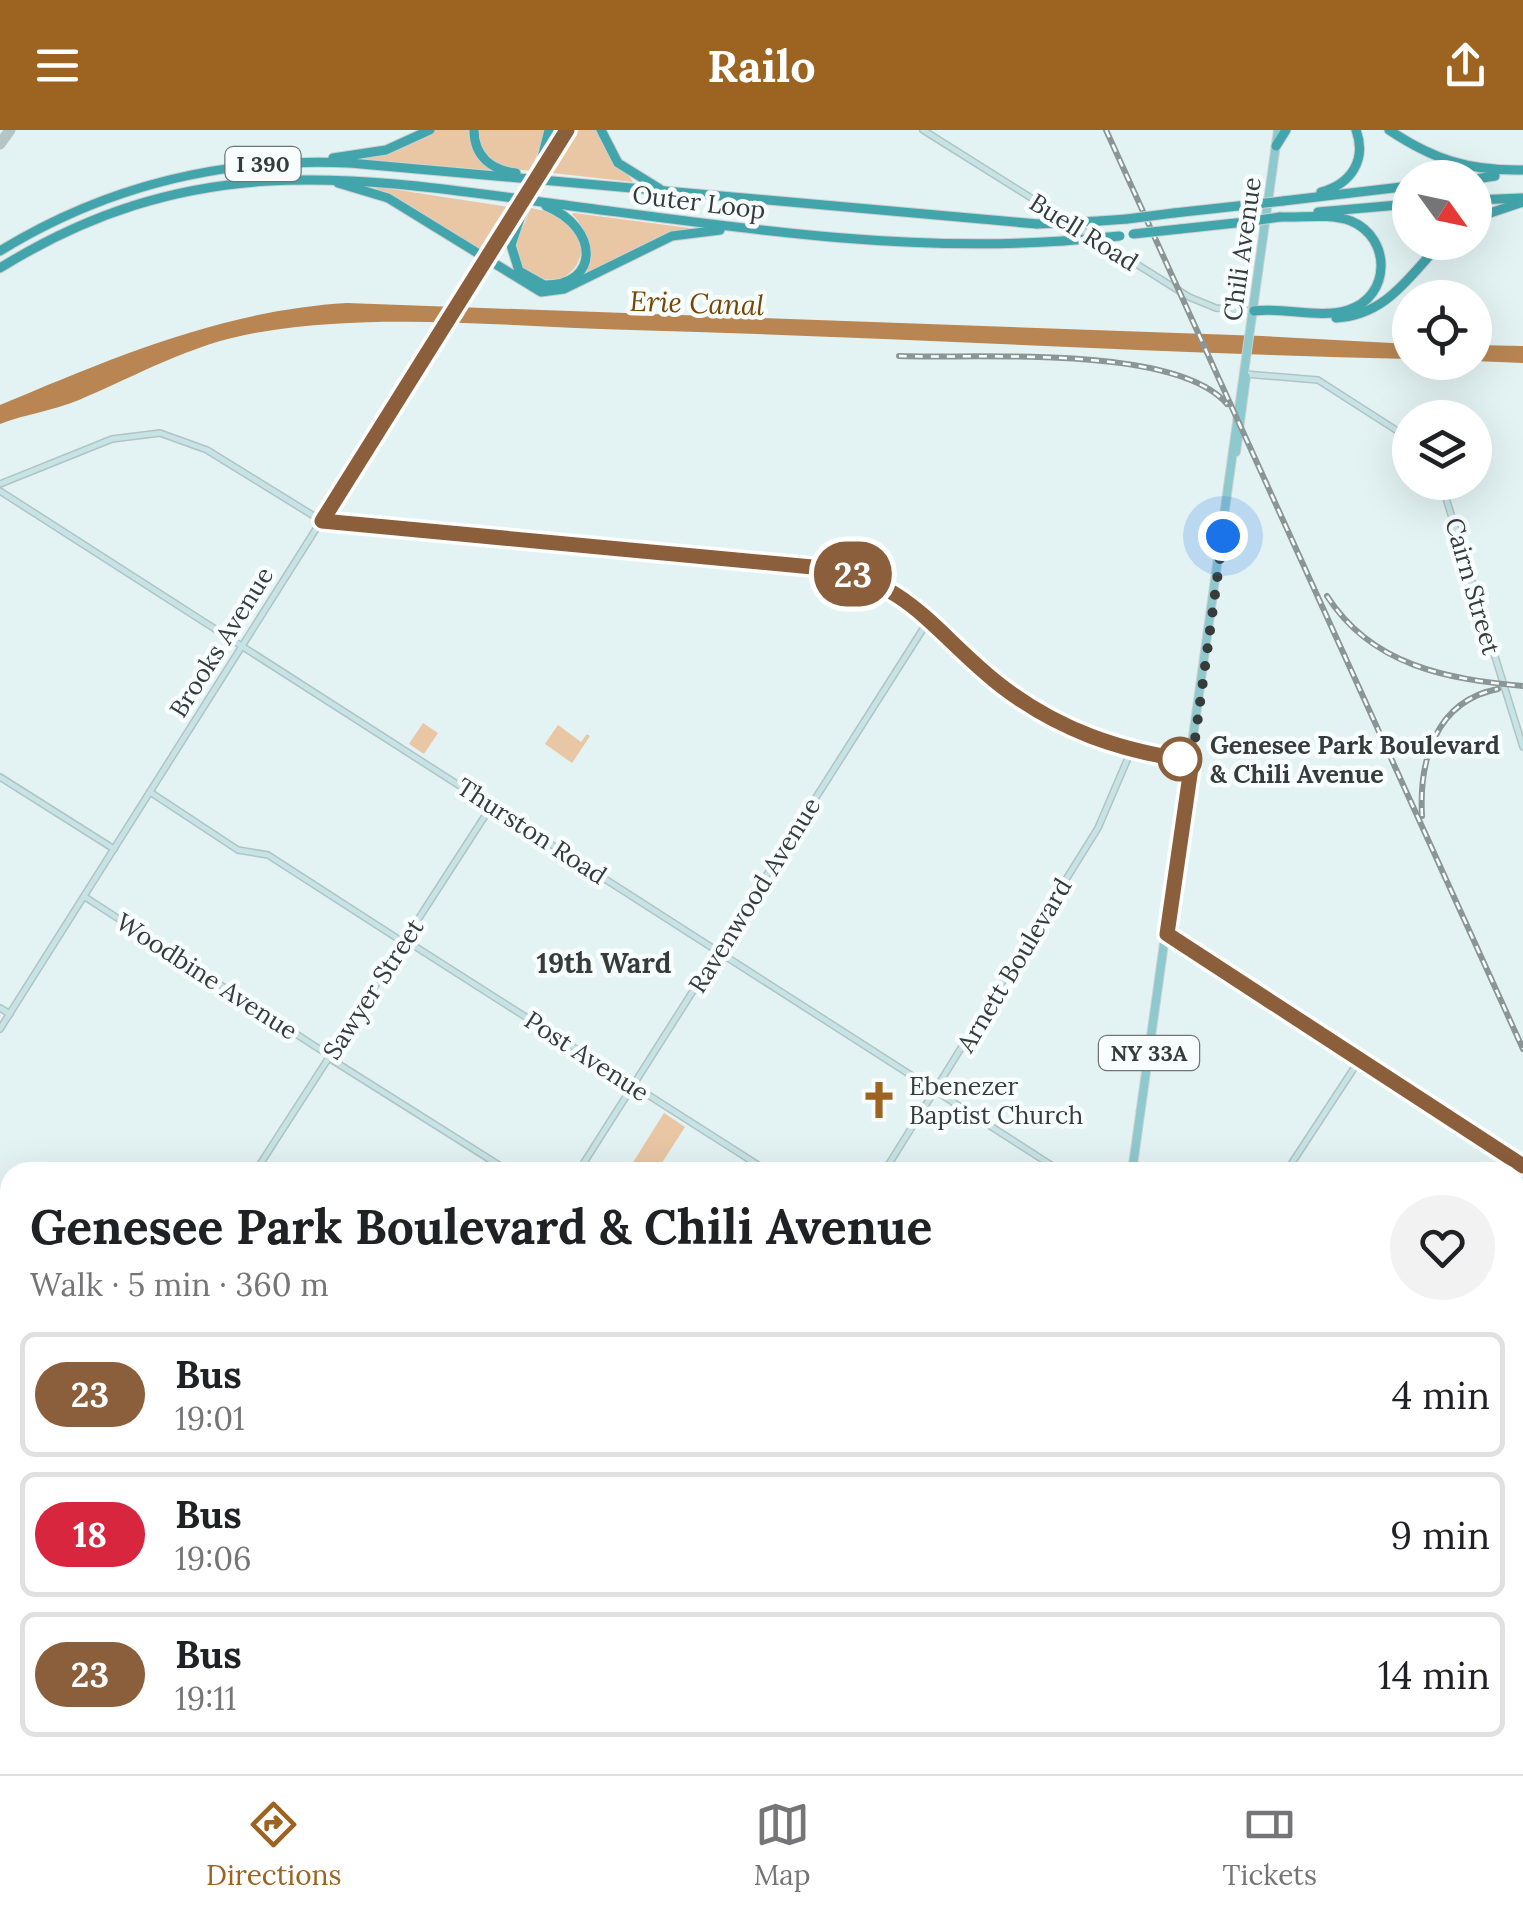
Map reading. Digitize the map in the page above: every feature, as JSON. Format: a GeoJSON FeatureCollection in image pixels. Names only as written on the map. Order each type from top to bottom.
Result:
{"type":"FeatureCollection","features":[{"type":"Feature","properties":{"kind":"highway"},"geometry":{"type":"LineString","coordinates":[[278,163],[382,152],[430,130]]}},
{"type":"Feature","properties":{"kind":"highway"},"geometry":{"type":"LineString","coordinates":[[474,130],[476,148],[488,164],[542,181]]}},
{"type":"Feature","properties":{"kind":"highway"},"geometry":{"type":"LineString","coordinates":[[534,201],[568,216],[581,229],[586,254],[573,277],[550,286],[521,273],[511,248],[516,218],[544,162],[549,130]]}},
{"type":"Feature","properties":{"kind":"highway"},"geometry":{"type":"LineString","coordinates":[[602,130],[610,152],[626,170],[667,192]]}},
{"type":"Feature","properties":{"kind":"highway"},"geometry":{"type":"LineString","coordinates":[[1276,146],[1282,130]]}},
{"type":"Feature","properties":{"kind":"highway"},"geometry":{"type":"LineString","coordinates":[[1308,198],[1343,182],[1353,172],[1360,150],[1356,130]]}},
{"type":"Feature","properties":{"kind":"highway"},"geometry":{"type":"LineString","coordinates":[[1389,130],[1451,164],[1480,171],[1523,172]]}},
{"type":"Feature","properties":{"kind":"highway","name":"Outer Loop"},"geometry":{"type":"LineString","coordinates":[[0,251],[54,221],[128,191],[214,170],[278,163],[350,164],[1037,224],[1127,219],[1392,188]]}},
{"type":"Feature","properties":{"kind":"highway"},"geometry":{"type":"LineString","coordinates":[[1492,176],[1523,172]]}},
{"type":"Feature","properties":{"kind":"highway"},"geometry":{"type":"LineString","coordinates":[[271,178],[334,182],[375,192],[530,287],[556,292],[672,236],[743,228]]}},
{"type":"Feature","properties":{"kind":"highway","name":"Outer Loop"},"geometry":{"type":"LineString","coordinates":[[0,268],[70,230],[137,204],[207,186],[271,178],[360,179],[743,228],[918,244],[1063,241],[1392,206]]}},
{"type":"Feature","properties":{"kind":"highway"},"geometry":{"type":"LineString","coordinates":[[1492,200],[1523,200]]}},
{"type":"Feature","properties":{"kind":"highway"},"geometry":{"type":"LineString","coordinates":[[1492,212],[1523,200]]}},
{"type":"Feature","properties":{"kind":"highway"},"geometry":{"type":"LineString","coordinates":[[1254,311],[1341,312],[1366,300],[1379,282],[1380,252],[1361,227],[1335,218],[1280,217]]}},
{"type":"Feature","properties":{"kind":"highway"},"geometry":{"type":"LineString","coordinates":[[1254,311],[1331,318],[1364,314],[1397,293],[1426,260]]}},
{"type":"Feature","properties":{"kind":"main road"},"geometry":{"type":"LineString","coordinates":[[544,162],[567,130]]}},
{"type":"Feature","properties":{"kind":"main road","name":"Chili Avenue"},"geometry":{"type":"LineString","coordinates":[[1133,1162],[1276,146]]}},
{"type":"Feature","properties":{"kind":"main road","name":"Brooks Avenue"},"geometry":{"type":"LineString","coordinates":[[486,260],[516,218]]}},
{"type":"Feature","properties":{"kind":"street","name":"Buell Road"},"geometry":{"type":"LineString","coordinates":[[923,130],[1189,297],[1211,307],[1254,311]]}},
{"type":"Feature","properties":{"kind":"street","name":"Brooks Avenue"},"geometry":{"type":"LineString","coordinates":[[0,1029],[486,260]]}},
{"type":"Feature","properties":{"kind":"street"},"geometry":{"type":"LineString","coordinates":[[1245,374],[1316,378],[1392,427]]}},
{"type":"Feature","properties":{"kind":"street"},"geometry":{"type":"LineString","coordinates":[[0,488],[112,439],[160,433],[207,450],[322,521],[823,568],[880,584],[930,618],[986,674],[1026,704],[1078,732],[1131,751],[1192,761]]}},
{"type":"Feature","properties":{"kind":"street","name":"Thurston Road"},"geometry":{"type":"LineString","coordinates":[[0,488],[1046,1162]]}},
{"type":"Feature","properties":{"kind":"street","name":"Cairn Street"},"geometry":{"type":"LineString","coordinates":[[1447,500],[1523,747]]}},
{"type":"Feature","properties":{"kind":"street","name":"Ravenwood Avenue"},"geometry":{"type":"LineString","coordinates":[[585,1162],[930,618]]}},
{"type":"Feature","properties":{"kind":"street","name":"Arnett Boulevard"},"geometry":{"type":"LineString","coordinates":[[890,1162],[1098,828],[1131,751]]}},
{"type":"Feature","properties":{"kind":"street"},"geometry":{"type":"LineString","coordinates":[[0,776],[114,849]]}},
{"type":"Feature","properties":{"kind":"street","name":"Post Avenue"},"geometry":{"type":"LineString","coordinates":[[150,792],[238,850],[268,856],[753,1162]]}},
{"type":"Feature","properties":{"kind":"street","name":"Sawyer Street"},"geometry":{"type":"LineString","coordinates":[[261,1162],[492,805]]}},
{"type":"Feature","properties":{"kind":"street","name":"Woodbine Avenue"},"geometry":{"type":"LineString","coordinates":[[84,897],[494,1162]]}},
{"type":"Feature","properties":{"kind":"street"},"geometry":{"type":"LineString","coordinates":[[1167,934],[1517,1162]]}},
{"type":"Feature","properties":{"kind":"street"},"geometry":{"type":"LineString","coordinates":[[0,1008],[10,1014]]}},
{"type":"Feature","properties":{"kind":"street"},"geometry":{"type":"LineString","coordinates":[[1293,1162],[1360,1059]]}},
{"type":"Feature","properties":{"kind":"shaded area"},"geometry":{"type":"Polygon","coordinates":[[[435,130],[471,130],[489,170],[360,159],[405,147],[435,130]]]}},
{"type":"Feature","properties":{"kind":"shaded area"},"geometry":{"type":"Polygon","coordinates":[[[477,130],[546,130],[531,171],[504,168],[482,153],[477,130]]]}},
{"type":"Feature","properties":{"kind":"shaded area"},"geometry":{"type":"Polygon","coordinates":[[[578,130],[600,130],[633,182],[552,173],[578,130]]]}},
{"type":"Feature","properties":{"kind":"shaded area"},"geometry":{"type":"Polygon","coordinates":[[[372,186],[509,207],[480,251],[372,186]]]}},
{"type":"Feature","properties":{"kind":"shaded area"},"geometry":{"type":"Polygon","coordinates":[[[531,208],[563,215],[583,240],[578,263],[565,276],[547,279],[524,273],[515,245],[531,208]]]}},
{"type":"Feature","properties":{"kind":"shaded area"},"geometry":{"type":"Polygon","coordinates":[[[572,214],[697,229],[580,277],[588,244],[584,229],[572,214]]]}},
{"type":"Feature","properties":{"kind":"shaded area"},"geometry":{"type":"Polygon","coordinates":[[[347,303],[1262,336],[1392,343],[1392,358],[446,322],[353,323],[236,337],[167,360],[79,400],[0,424],[0,405],[84,370],[213,326],[301,307],[347,303]]]}},
{"type":"Feature","properties":{"kind":"shaded area"},"geometry":{"type":"Polygon","coordinates":[[[1492,345],[1523,346],[1523,363],[1492,362],[1492,345]]]}},
{"type":"Feature","properties":{"kind":"shaded area"},"geometry":{"type":"Polygon","coordinates":[[[423,723],[438,733],[424,754],[409,744],[423,723]]]}},
{"type":"Feature","properties":{"kind":"shaded area"},"geometry":{"type":"Polygon","coordinates":[[[558,725],[581,742],[587,734],[590,736],[572,763],[545,744],[558,725]]]}},
{"type":"Feature","properties":{"kind":"shaded area"},"geometry":{"type":"Polygon","coordinates":[[[664,1113],[685,1127],[662,1162],[633,1162],[664,1113]]]}},
{"type":"Feature","properties":{"kind":"taxiway"},"geometry":{"type":"LineString","coordinates":[[0,144],[10,130]]}},
{"type":"Feature","properties":{"kind":"railway"},"geometry":{"type":"LineString","coordinates":[[1106,130],[1523,1049]]}},
{"type":"Feature","properties":{"kind":"railway"},"geometry":{"type":"LineString","coordinates":[[899,356],[1121,363],[1201,385],[1227,404]]}},
{"type":"Feature","properties":{"kind":"railway"},"geometry":{"type":"LineString","coordinates":[[1327,596],[1366,639],[1413,665],[1467,679],[1523,686]]}},
{"type":"Feature","properties":{"kind":"railway"},"geometry":{"type":"LineString","coordinates":[[1422,816],[1424,775],[1435,736],[1459,706],[1498,689]]}},
{"type":"Feature","properties":{"kind":"bus line","name":"23"},"geometry":{"type":"LineString","coordinates":[[567,130],[322,521],[823,568],[862,577],[894,591],[928,615],[998,684],[1039,712],[1104,743],[1192,761],[1167,934],[1517,1162]]}},
{"type":"Feature","properties":{"kind":"place","name":"Genesee Park Boulevard & Chili Avenue"},"geometry":{"type":"Point","coordinates":[1180,759]}},
{"type":"Feature","properties":{"kind":"place","name":"Ebenezer Baptist Church"},"geometry":{"type":"Point","coordinates":[879,1100]}},
{"type":"Feature","properties":{"kind":"district","name":"19th Ward"},"geometry":{"type":"Point","coordinates":[604,963]}},
{"type":"Feature","properties":{"kind":"route"},"geometry":{"type":"LineString","coordinates":[[1180,759],[1192,761],[1223,536]]}},
{"type":"Feature","properties":{"kind":"water label","name":"Erie Canal"},"geometry":{"type":"Point","coordinates":[697,303]}}]}
